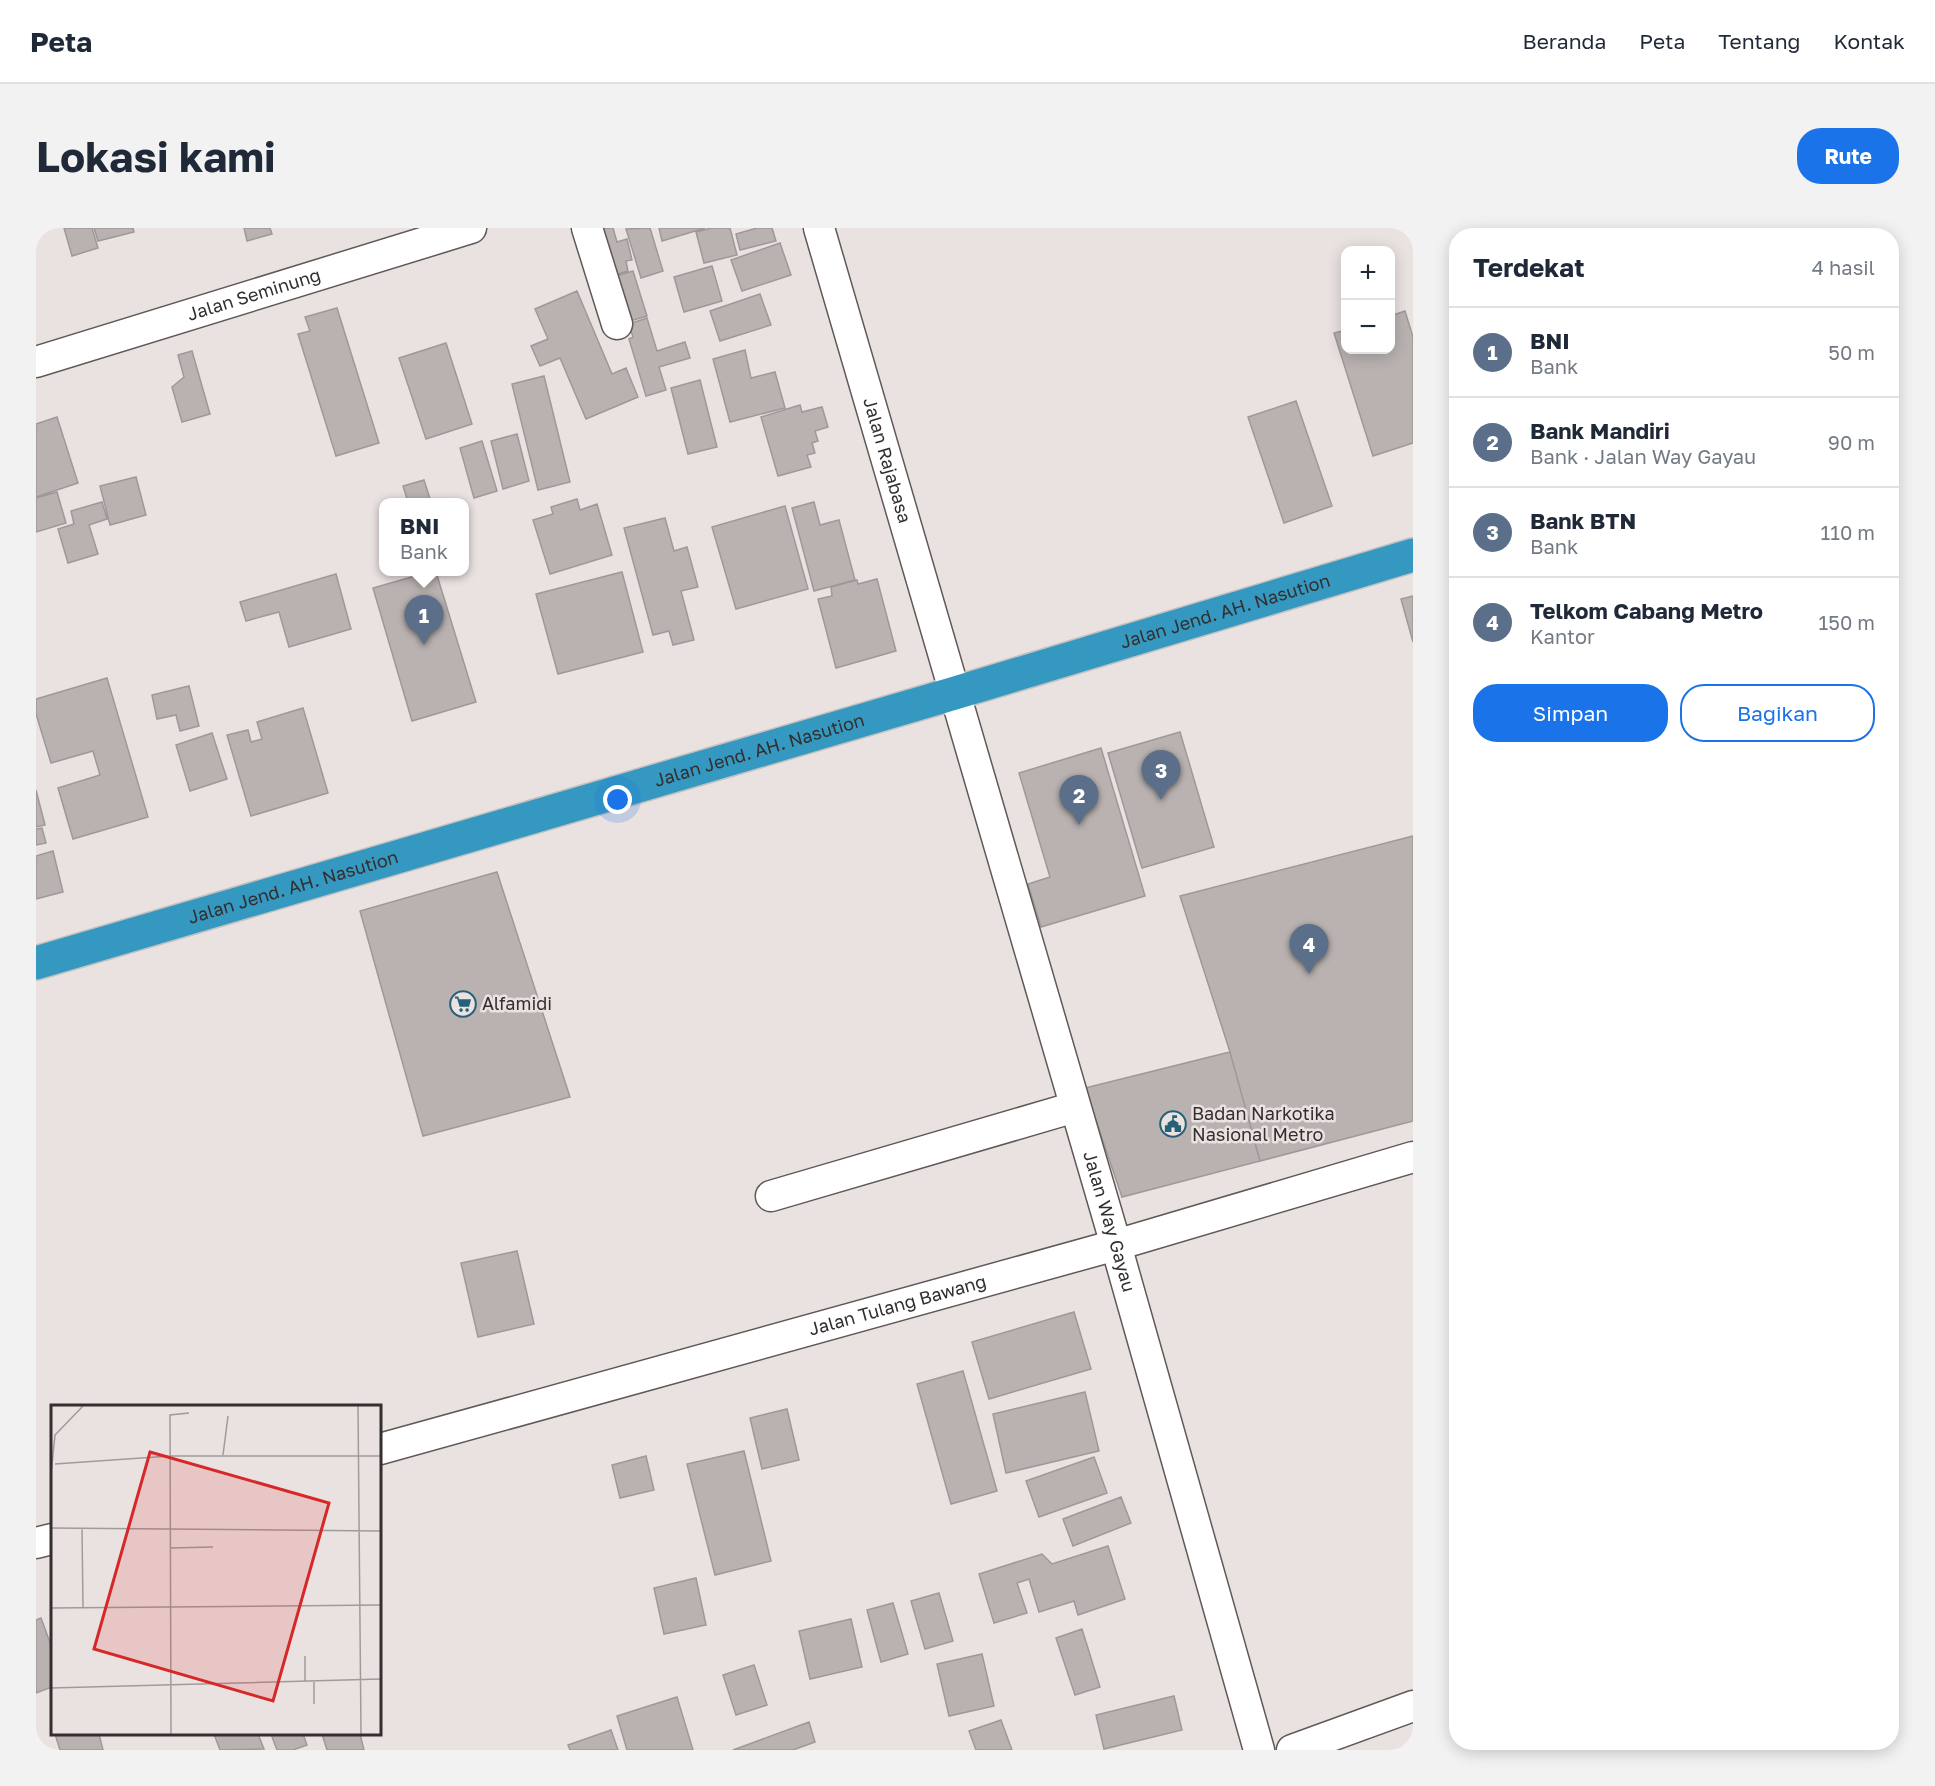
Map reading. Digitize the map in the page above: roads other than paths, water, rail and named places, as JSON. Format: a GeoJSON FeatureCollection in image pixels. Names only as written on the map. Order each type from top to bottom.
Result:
{"type":"FeatureCollection","features":[{"type":"Feature","properties":{"kind":"highway","name":"Jalan Jend. AH. Nasution"},"geometry":{"type":"LineString","coordinates":[[36,963],[955,693],[1413,555]]}},
{"type":"Feature","properties":{"kind":"street","name":"Jalan Seminung"},"geometry":{"type":"LineString","coordinates":[[36,362],[471,228]]}},
{"type":"Feature","properties":{"kind":"street"},"geometry":{"type":"LineString","coordinates":[[587,228],[617,324]]}},
{"type":"Feature","properties":{"kind":"street","name":"Jalan Rajabasa"},"geometry":{"type":"LineString","coordinates":[[819,228],[955,693]]}},
{"type":"Feature","properties":{"kind":"street","name":"Jalan Way Gayau"},"geometry":{"type":"LineString","coordinates":[[955,693],[1116,1245],[1258,1750]]}},
{"type":"Feature","properties":{"kind":"street"},"geometry":{"type":"LineString","coordinates":[[771,1196],[1075,1107]]}},
{"type":"Feature","properties":{"kind":"street","name":"Jalan Tulang Bawang"},"geometry":{"type":"LineString","coordinates":[[381,1449],[1116,1245],[1413,1157]]}},
{"type":"Feature","properties":{"kind":"street"},"geometry":{"type":"LineString","coordinates":[[36,1543],[51,1539]]}},
{"type":"Feature","properties":{"kind":"street"},"geometry":{"type":"LineString","coordinates":[[1292,1750],[1413,1706]]}},
{"type":"Feature","properties":{"kind":"place","name":"BNI"},"geometry":{"type":"Point","coordinates":[424,645]}},
{"type":"Feature","properties":{"kind":"place","name":"Bank BTN"},"geometry":{"type":"Point","coordinates":[1161,800]}},
{"type":"Feature","properties":{"kind":"place","name":"Bank Mandiri"},"geometry":{"type":"Point","coordinates":[1079,825]}},
{"type":"Feature","properties":{"kind":"place","name":"Telkom Cabang Metro"},"geometry":{"type":"Point","coordinates":[1309,974]}},
{"type":"Feature","properties":{"kind":"place","name":"Alfamidi"},"geometry":{"type":"Point","coordinates":[463,1004]}},
{"type":"Feature","properties":{"kind":"place","name":"Badan Narkotika Nasional Metro"},"geometry":{"type":"Point","coordinates":[1173,1124]}}]}
